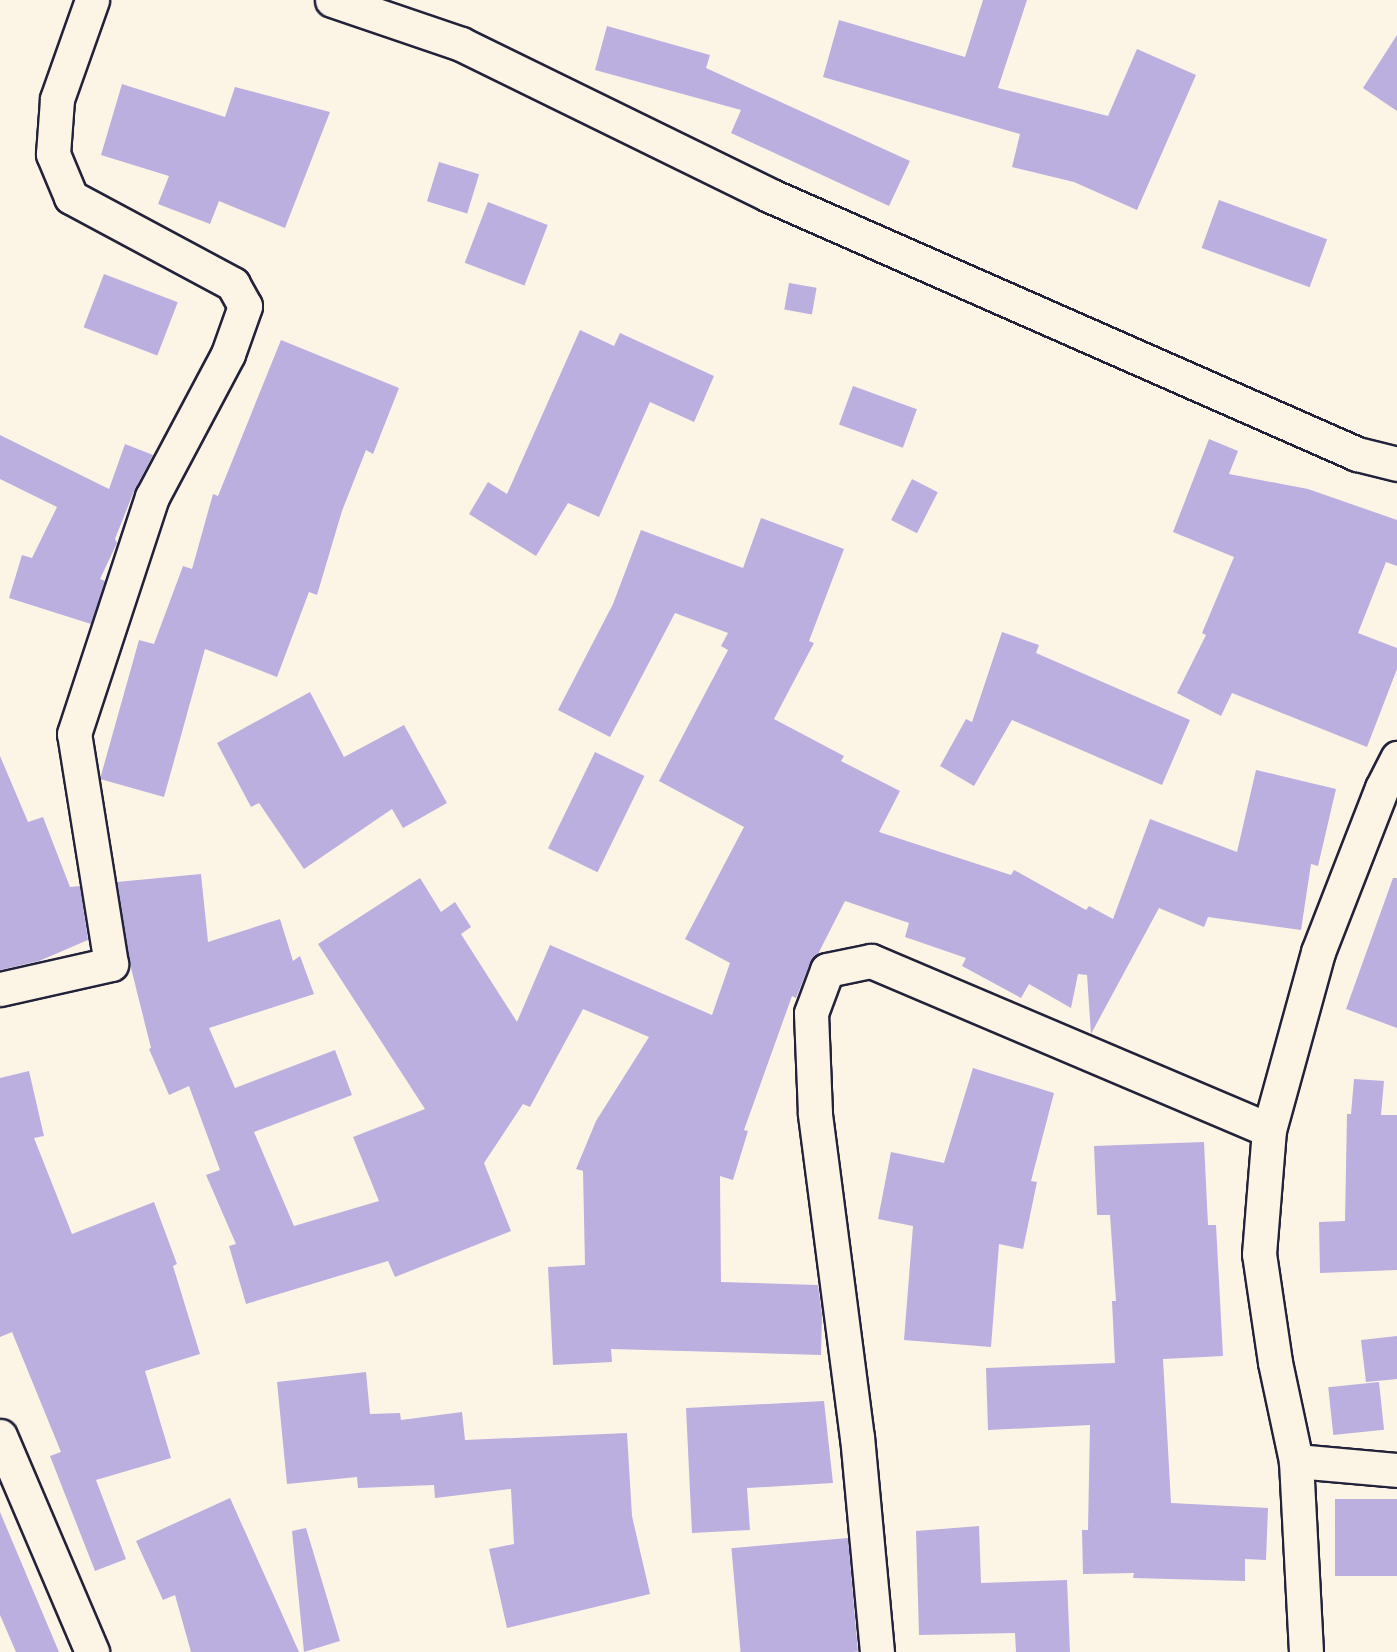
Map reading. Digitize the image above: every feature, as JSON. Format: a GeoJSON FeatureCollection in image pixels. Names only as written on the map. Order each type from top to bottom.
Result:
{"type":"FeatureCollection","features":[{"type":"Feature","properties":{"kind":"street"},"geometry":{"type":"LineString","coordinates":[[0,989],[111,964],[74,734],[152,497],[228,354],[245,306],[233,284],[70,197],[53,154],[57,99],[92,0]]}},
{"type":"Feature","properties":{"kind":"street"},"geometry":{"type":"LineString","coordinates":[[332,0],[461,44],[769,195],[1357,454],[1397,464]]}},
{"type":"Feature","properties":{"kind":"street"},"geometry":{"type":"LineString","coordinates":[[1306,1652],[1296,1461],[1275,1362],[1259,1254],[1269,1130],[1318,952],[1382,788],[1397,758]]}},
{"type":"Feature","properties":{"kind":"street"},"geometry":{"type":"LineString","coordinates":[[877,1652],[856,1438],[815,1113],[811,1012],[827,970],[871,961],[1269,1130]]}},
{"type":"Feature","properties":{"kind":"street"},"geometry":{"type":"LineString","coordinates":[[0,1436],[92,1652]]}},
{"type":"Feature","properties":{"kind":"street"},"geometry":{"type":"LineString","coordinates":[[1296,1461],[1397,1470]]}},
{"type":"Feature","properties":{"kind":"building"},"geometry":{"type":"Polygon","coordinates":[[[983,0],[1027,0],[998,88],[1108,116],[1137,49],[1196,75],[1137,210],[1074,182],[1012,167],[1020,134],[823,77],[839,20],[965,57],[983,0]]]}},
{"type":"Feature","properties":{"kind":"building"},"geometry":{"type":"Polygon","coordinates":[[[607,26],[710,55],[706,68],[910,161],[889,206],[731,133],[741,110],[595,70],[607,26]]]}},
{"type":"Feature","properties":{"kind":"building"},"geometry":{"type":"Polygon","coordinates":[[[1397,35],[1397,111],[1363,88],[1397,35]]]}},
{"type":"Feature","properties":{"kind":"building"},"geometry":{"type":"Polygon","coordinates":[[[122,84],[225,117],[235,87],[330,112],[285,228],[219,201],[210,224],[158,204],[169,176],[101,155],[122,84]]]}},
{"type":"Feature","properties":{"kind":"building"},"geometry":{"type":"Polygon","coordinates":[[[439,162],[479,174],[467,213],[427,201],[439,162]]]}},
{"type":"Feature","properties":{"kind":"building"},"geometry":{"type":"Polygon","coordinates":[[[1219,200],[1327,239],[1310,287],[1202,248],[1219,200]]]}},
{"type":"Feature","properties":{"kind":"building"},"geometry":{"type":"Polygon","coordinates":[[[488,202],[548,225],[524,286],[465,263],[488,202]]]}},
{"type":"Feature","properties":{"kind":"building"},"geometry":{"type":"Polygon","coordinates":[[[104,274],[178,302],[157,356],[84,327],[104,274]]]}},
{"type":"Feature","properties":{"kind":"building"},"geometry":{"type":"Polygon","coordinates":[[[789,283],[817,288],[812,314],[784,310],[789,283]]]}},
{"type":"Feature","properties":{"kind":"building"},"geometry":{"type":"Polygon","coordinates":[[[580,330],[614,346],[620,333],[714,376],[694,422],[650,402],[599,517],[568,503],[536,556],[469,514],[488,482],[507,494],[580,330]]]}},
{"type":"Feature","properties":{"kind":"building"},"geometry":{"type":"Polygon","coordinates":[[[281,340],[399,388],[373,454],[366,450],[342,511],[317,595],[309,592],[277,677],[205,649],[164,797],[100,779],[139,640],[154,644],[183,566],[192,569],[213,494],[218,496],[281,340]]]}},
{"type":"Feature","properties":{"kind":"building"},"geometry":{"type":"Polygon","coordinates":[[[853,386],[917,409],[903,448],[839,425],[853,386]]]}},
{"type":"Feature","properties":{"kind":"building"},"geometry":{"type":"Polygon","coordinates":[[[0,435],[109,489],[125,444],[153,455],[134,491],[115,539],[117,543],[100,579],[105,581],[91,624],[9,598],[22,555],[32,558],[57,507],[0,479],[0,435]]]}},
{"type":"Feature","properties":{"kind":"building"},"geometry":{"type":"Polygon","coordinates":[[[1209,439],[1238,451],[1229,474],[1308,489],[1397,520],[1397,566],[1386,562],[1358,633],[1397,648],[1397,669],[1367,747],[1232,693],[1221,716],[1177,693],[1206,635],[1202,633],[1234,557],[1173,532],[1209,439]]]}},
{"type":"Feature","properties":{"kind":"building"},"geometry":{"type":"Polygon","coordinates":[[[912,479],[938,492],[917,533],[891,520],[912,479]]]}},
{"type":"Feature","properties":{"kind":"building"},"geometry":{"type":"Polygon","coordinates":[[[761,518],[844,549],[809,641],[814,643],[774,719],[844,756],[841,761],[900,791],[879,832],[1011,875],[1014,870],[1086,910],[1089,906],[1113,919],[1150,819],[1237,852],[1256,770],[1336,789],[1318,866],[1311,864],[1301,930],[1208,917],[1204,927],[1159,908],[1091,1034],[1087,975],[1078,974],[1071,1008],[1029,984],[1021,998],[962,966],[966,958],[905,937],[909,923],[845,901],[818,954],[810,963],[796,998],[792,996],[744,1130],[748,1131],[733,1180],[720,1176],[721,1282],[818,1285],[822,1315],[821,1355],[611,1349],[612,1362],[553,1365],[548,1267],[585,1265],[583,1171],[576,1169],[596,1121],[649,1037],[583,1009],[530,1107],[523,1104],[484,1163],[511,1231],[395,1277],[388,1261],[246,1304],[229,1246],[236,1244],[206,1175],[220,1170],[189,1086],[169,1095],[149,1049],[151,1048],[129,960],[117,882],[201,874],[208,942],[280,919],[293,961],[300,956],[314,994],[209,1028],[235,1088],[335,1050],[352,1095],[254,1132],[294,1226],[379,1201],[353,1137],[425,1109],[318,944],[420,878],[441,912],[455,902],[471,927],[461,934],[517,1022],[550,945],[712,1015],[730,963],[685,939],[744,827],[659,781],[728,650],[721,646],[728,633],[675,613],[610,737],[558,710],[613,604],[641,530],[743,568],[761,518]]]}},
{"type":"Feature","properties":{"kind":"building"},"geometry":{"type":"Polygon","coordinates":[[[1002,632],[1039,645],[1036,653],[1190,720],[1162,785],[1012,720],[974,786],[940,766],[966,719],[972,722],[1002,632]]]}},
{"type":"Feature","properties":{"kind":"building"},"geometry":{"type":"Polygon","coordinates":[[[310,692],[344,757],[404,725],[447,803],[403,828],[392,809],[304,869],[259,803],[251,807],[217,743],[310,692]]]}},
{"type":"Feature","properties":{"kind":"building"},"geometry":{"type":"Polygon","coordinates":[[[595,752],[644,776],[598,872],[548,848],[595,752]]]}},
{"type":"Feature","properties":{"kind":"building"},"geometry":{"type":"Polygon","coordinates":[[[0,756],[28,822],[43,817],[70,887],[80,886],[88,940],[39,961],[0,970],[0,756]]]}},
{"type":"Feature","properties":{"kind":"building"},"geometry":{"type":"Polygon","coordinates":[[[1393,878],[1397,878],[1397,1028],[1346,1009],[1393,878]]]}},
{"type":"Feature","properties":{"kind":"building"},"geometry":{"type":"Polygon","coordinates":[[[973,1068],[1054,1093],[1031,1181],[1037,1182],[1023,1249],[999,1244],[991,1347],[904,1340],[913,1226],[878,1219],[891,1152],[944,1163],[973,1068]]]}},
{"type":"Feature","properties":{"kind":"building"},"geometry":{"type":"Polygon","coordinates":[[[29,1071],[44,1136],[34,1138],[72,1234],[154,1202],[177,1264],[173,1266],[200,1354],[145,1371],[171,1458],[96,1480],[126,1559],[95,1571],[50,1456],[61,1452],[12,1332],[0,1337],[0,1078],[29,1071]]]}},
{"type":"Feature","properties":{"kind":"building"},"geometry":{"type":"Polygon","coordinates":[[[1354,1079],[1384,1081],[1381,1115],[1397,1115],[1397,1270],[1320,1273],[1319,1222],[1345,1221],[1347,1114],[1351,1114],[1354,1079]]]}},
{"type":"Feature","properties":{"kind":"building"},"geometry":{"type":"Polygon","coordinates":[[[1204,1142],[1208,1225],[1216,1225],[1223,1356],[1163,1359],[1171,1503],[1268,1508],[1266,1560],[1245,1559],[1245,1581],[1133,1578],[1134,1573],[1083,1574],[1082,1530],[1088,1530],[1090,1425],[988,1430],[986,1368],[1115,1363],[1112,1301],[1116,1301],[1110,1215],[1097,1215],[1094,1146],[1204,1142]]]}},
{"type":"Feature","properties":{"kind":"building"},"geometry":{"type":"Polygon","coordinates":[[[1397,1336],[1397,1379],[1366,1382],[1361,1340],[1397,1336]]]}},
{"type":"Feature","properties":{"kind":"building"},"geometry":{"type":"Polygon","coordinates":[[[366,1372],[370,1414],[400,1413],[401,1420],[462,1412],[465,1440],[627,1433],[632,1516],[650,1594],[507,1628],[489,1549],[514,1544],[511,1489],[435,1498],[434,1485],[358,1488],[357,1477],[287,1484],[277,1382],[366,1372]]]}},
{"type":"Feature","properties":{"kind":"building"},"geometry":{"type":"Polygon","coordinates":[[[1379,1382],[1384,1430],[1333,1435],[1328,1387],[1379,1382]]]}},
{"type":"Feature","properties":{"kind":"building"},"geometry":{"type":"Polygon","coordinates":[[[824,1401],[833,1483],[747,1488],[750,1530],[692,1533],[686,1408],[824,1401]]]}},
{"type":"Feature","properties":{"kind":"building"},"geometry":{"type":"Polygon","coordinates":[[[230,1498],[299,1652],[191,1652],[175,1595],[163,1600],[136,1541],[230,1498]]]}},
{"type":"Feature","properties":{"kind":"building"},"geometry":{"type":"Polygon","coordinates":[[[1335,1499],[1397,1499],[1397,1576],[1335,1576],[1335,1499]]]}},
{"type":"Feature","properties":{"kind":"building"},"geometry":{"type":"Polygon","coordinates":[[[0,1512],[59,1652],[16,1652],[0,1615],[0,1512]]]}},
{"type":"Feature","properties":{"kind":"building"},"geometry":{"type":"Polygon","coordinates":[[[979,1526],[981,1583],[1067,1580],[1070,1652],[1016,1652],[1015,1633],[919,1635],[916,1531],[979,1526]]]}},
{"type":"Feature","properties":{"kind":"building"},"geometry":{"type":"Polygon","coordinates":[[[306,1528],[340,1641],[304,1652],[292,1531],[306,1528]]]}},
{"type":"Feature","properties":{"kind":"building"},"geometry":{"type":"Polygon","coordinates":[[[848,1538],[858,1652],[741,1652],[731,1548],[848,1538]]]}}]}
